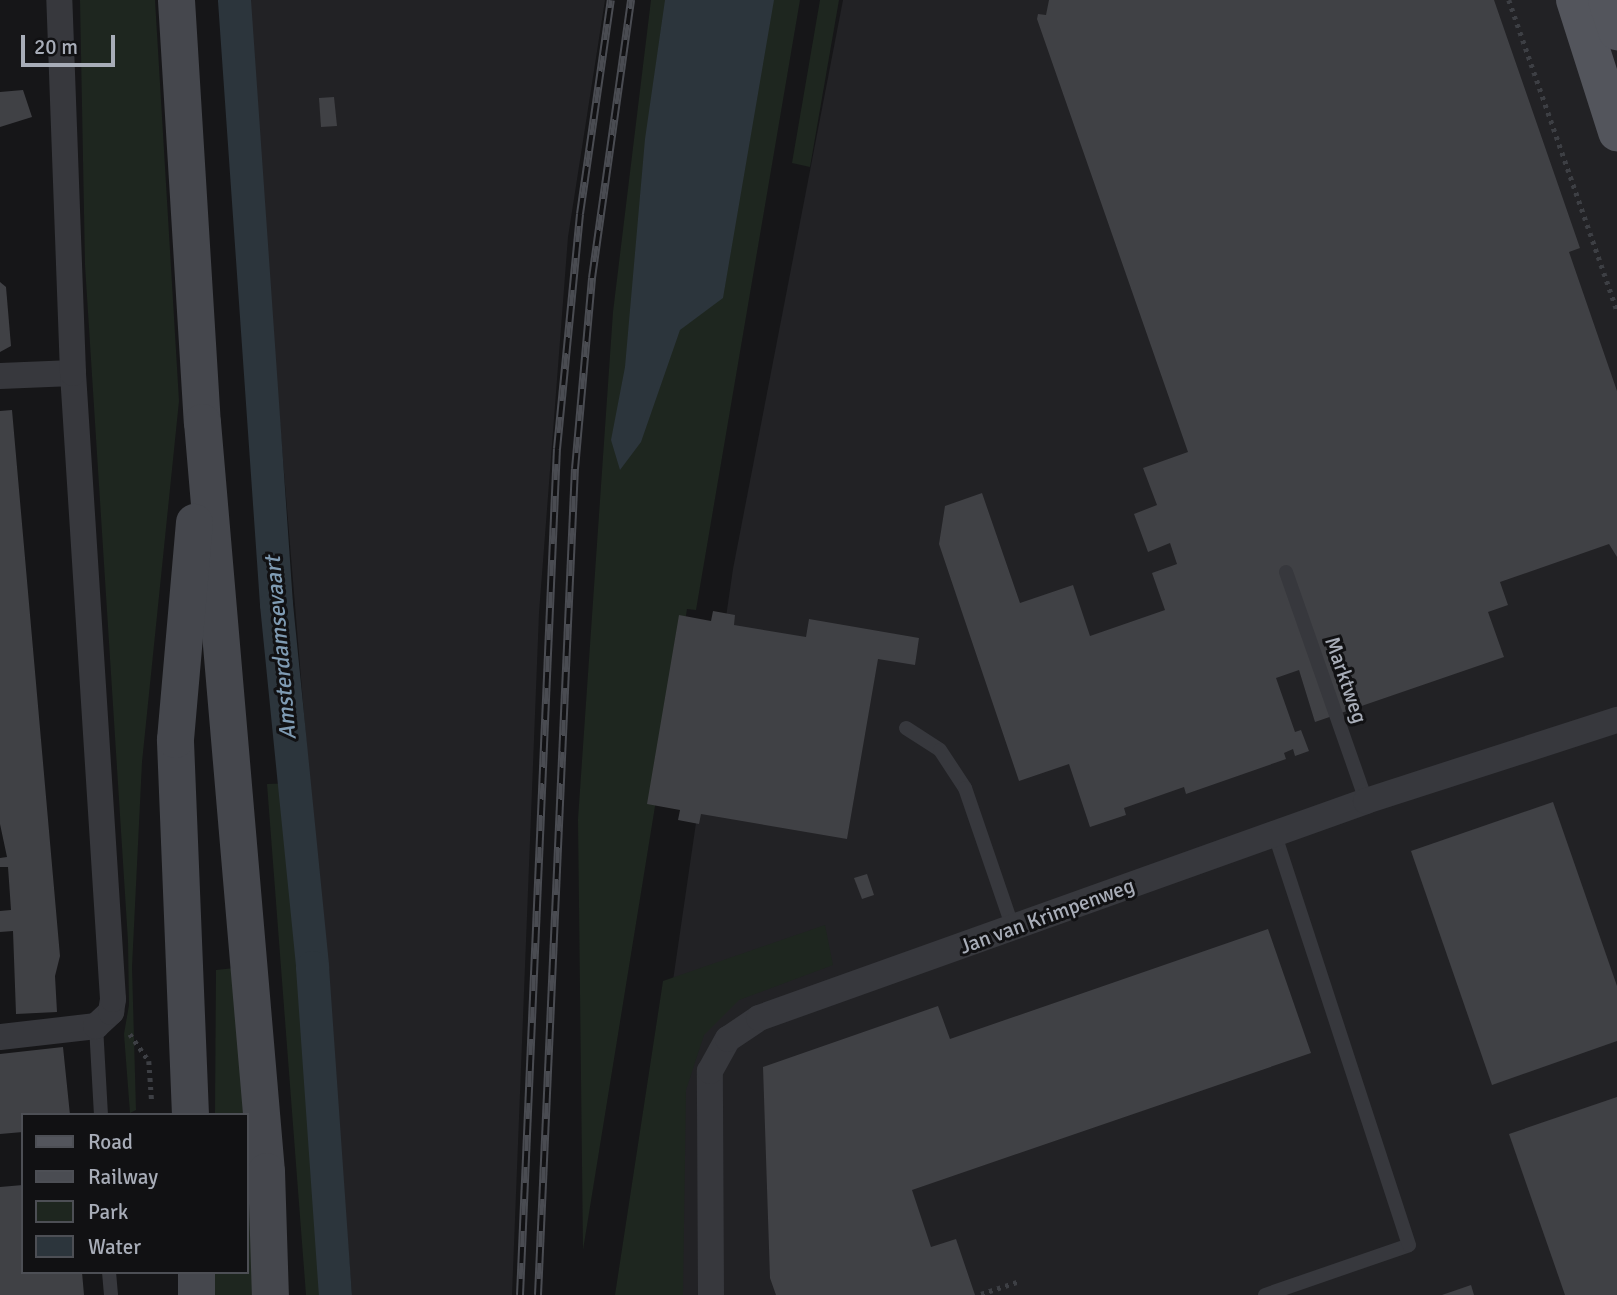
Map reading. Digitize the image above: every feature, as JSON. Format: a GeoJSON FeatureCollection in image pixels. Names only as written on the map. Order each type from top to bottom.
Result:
{"type":"FeatureCollection","features":[{"type":"Feature","properties":{"kind":"main road"},"geometry":{"type":"LineString","coordinates":[[176,0],[202,422],[266,1171],[270,1295]]}},
{"type":"Feature","properties":{"kind":"main road"},"geometry":{"type":"LineString","coordinates":[[1574,0],[1617,132]]}},
{"type":"Feature","properties":{"kind":"main road"},"geometry":{"type":"LineString","coordinates":[[1607,0],[1617,31]]}},
{"type":"Feature","properties":{"kind":"main road"},"geometry":{"type":"LineString","coordinates":[[190,1113],[175,739],[202,422]]}},
{"type":"Feature","properties":{"kind":"main road"},"geometry":{"type":"LineString","coordinates":[[196,1274],[197,1295]]}},
{"type":"Feature","properties":{"kind":"street"},"geometry":{"type":"LineString","coordinates":[[0,1037],[104,1019],[73,373],[59,0]]}},
{"type":"Feature","properties":{"kind":"street"},"geometry":{"type":"LineString","coordinates":[[0,376],[73,373]]}},
{"type":"Feature","properties":{"kind":"street","name":"Jan van Krimpenweg"},"geometry":{"type":"LineString","coordinates":[[711,1295],[710,1071],[729,1039],[759,1018],[1366,801],[1617,720]]}},
{"type":"Feature","properties":{"kind":"lane","name":"Marktweg"},"geometry":{"type":"LineString","coordinates":[[1286,572],[1366,801]]}},
{"type":"Feature","properties":{"kind":"lane"},"geometry":{"type":"LineString","coordinates":[[906,728],[940,750],[965,788],[1013,928]]}},
{"type":"Feature","properties":{"kind":"lane"},"geometry":{"type":"LineString","coordinates":[[1265,1295],[1409,1245],[1275,835]]}},
{"type":"Feature","properties":{"kind":"lane"},"geometry":{"type":"LineString","coordinates":[[101,1113],[104,1019]]}},
{"type":"Feature","properties":{"kind":"lane"},"geometry":{"type":"LineString","coordinates":[[109,1274],[111,1295]]}},
{"type":"Feature","properties":{"kind":"path"},"geometry":{"type":"LineString","coordinates":[[1509,0],[1617,310]]}},
{"type":"Feature","properties":{"kind":"path"},"geometry":{"type":"LineString","coordinates":[[104,1019],[149,1061],[153,1113]]}},
{"type":"Feature","properties":{"kind":"path"},"geometry":{"type":"LineString","coordinates":[[981,1294],[1020,1282]]}},
{"type":"Feature","properties":{"kind":"shaded area"},"geometry":{"type":"Polygon","coordinates":[[[245,0],[605,0],[568,237],[539,613],[512,1295],[352,1295],[245,0]]]}},
{"type":"Feature","properties":{"kind":"shaded area"},"geometry":{"type":"Polygon","coordinates":[[[843,0],[1617,0],[1617,1295],[645,1295],[661,1063],[733,569],[843,0]]]}},
{"type":"Feature","properties":{"kind":"green space"},"geometry":{"type":"Polygon","coordinates":[[[80,0],[155,0],[179,401],[142,762],[132,967],[136,1110],[130,1113],[124,1034],[129,1005],[128,941],[85,265],[80,0]]]}},
{"type":"Feature","properties":{"kind":"green space"},"geometry":{"type":"Polygon","coordinates":[[[651,0],[800,0],[696,610],[687,609],[583,1250],[578,819],[613,312],[651,0]]]}},
{"type":"Feature","properties":{"kind":"green space"},"geometry":{"type":"Polygon","coordinates":[[[820,0],[839,0],[810,167],[792,163],[820,0]]]}},
{"type":"Feature","properties":{"kind":"green space"},"geometry":{"type":"Polygon","coordinates":[[[298,783],[337,1295],[306,1295],[267,784],[298,783]]]}},
{"type":"Feature","properties":{"kind":"green space"},"geometry":{"type":"Polygon","coordinates":[[[825,925],[833,965],[739,1000],[704,1035],[686,1090],[683,1295],[615,1295],[663,981],[825,925]]]}},
{"type":"Feature","properties":{"kind":"green space"},"geometry":{"type":"Polygon","coordinates":[[[235,968],[246,1113],[215,1113],[216,970],[235,968]]]}},
{"type":"Feature","properties":{"kind":"green space"},"geometry":{"type":"Polygon","coordinates":[[[248,1147],[254,1295],[214,1295],[213,1274],[248,1274],[248,1147]]]}},
{"type":"Feature","properties":{"kind":"water"},"geometry":{"type":"Polygon","coordinates":[[[665,0],[774,0],[723,298],[680,330],[641,442],[620,470],[611,440],[625,367],[645,139],[665,0]]]}},
{"type":"Feature","properties":{"kind":"building"},"geometry":{"type":"Polygon","coordinates":[[[1049,0],[1494,0],[1580,248],[1569,252],[1617,391],[1617,557],[1609,544],[1500,582],[1508,605],[1488,612],[1504,657],[1315,722],[1299,670],[1276,678],[1295,732],[1301,730],[1309,751],[1295,756],[1293,749],[1284,753],[1286,759],[1186,794],[1184,787],[1124,808],[1126,815],[1090,827],[1069,764],[1019,781],[939,544],[945,506],[982,493],[1020,603],[1073,585],[1090,636],[1165,610],[1152,573],[1177,564],[1170,543],[1148,552],[1134,514],[1157,505],[1143,468],[1188,452],[1037,19],[1038,14],[1046,15],[1049,0]]]}},
{"type":"Feature","properties":{"kind":"building"},"geometry":{"type":"Polygon","coordinates":[[[23,90],[32,117],[0,127],[0,92],[23,90]]]}},
{"type":"Feature","properties":{"kind":"building"},"geometry":{"type":"Polygon","coordinates":[[[334,97],[337,126],[321,127],[319,98],[334,97]]]}},
{"type":"Feature","properties":{"kind":"building"},"geometry":{"type":"Polygon","coordinates":[[[0,282],[6,287],[11,346],[0,352],[0,282]]]}},
{"type":"Feature","properties":{"kind":"building"},"geometry":{"type":"Polygon","coordinates":[[[12,410],[60,956],[55,976],[57,1012],[16,1014],[13,931],[0,932],[0,911],[11,910],[8,867],[0,867],[0,858],[7,857],[0,824],[0,411],[12,410]]]}},
{"type":"Feature","properties":{"kind":"building"},"geometry":{"type":"Polygon","coordinates":[[[713,611],[735,615],[734,625],[806,637],[809,619],[919,638],[915,665],[878,659],[847,839],[701,814],[699,824],[678,820],[680,810],[647,804],[679,615],[711,621],[713,611]]]}},
{"type":"Feature","properties":{"kind":"building"},"geometry":{"type":"Polygon","coordinates":[[[1553,802],[1617,986],[1617,1041],[1492,1085],[1411,851],[1553,802]]]}},
{"type":"Feature","properties":{"kind":"building"},"geometry":{"type":"Polygon","coordinates":[[[867,874],[874,895],[862,899],[854,878],[867,874]]]}},
{"type":"Feature","properties":{"kind":"building"},"geometry":{"type":"Polygon","coordinates":[[[1268,929],[1311,1053],[912,1190],[931,1247],[956,1239],[975,1295],[776,1295],[770,1278],[763,1067],[938,1006],[950,1039],[1268,929]]]}},
{"type":"Feature","properties":{"kind":"building"},"geometry":{"type":"Polygon","coordinates":[[[63,1047],[70,1113],[21,1113],[21,1132],[0,1134],[0,1054],[63,1047]]]}},
{"type":"Feature","properties":{"kind":"building"},"geometry":{"type":"Polygon","coordinates":[[[1617,1097],[1617,1295],[1565,1295],[1509,1134],[1617,1097]]]}},
{"type":"Feature","properties":{"kind":"building"},"geometry":{"type":"Polygon","coordinates":[[[21,1185],[21,1274],[82,1274],[84,1295],[0,1295],[0,1187],[21,1185]]]}},
{"type":"Feature","properties":{"kind":"building"},"geometry":{"type":"Polygon","coordinates":[[[1471,1285],[1474,1295],[1442,1295],[1471,1285]]]}},
{"type":"Feature","properties":{"kind":"waterway","name":"Amsterdamsevaart"},"geometry":{"type":"LineString","coordinates":[[234,0],[276,604],[312,967],[335,1295]]}},
{"type":"Feature","properties":{"kind":"railway"},"geometry":{"type":"LineString","coordinates":[[520,1295],[557,449],[580,214],[611,0]]}},
{"type":"Feature","properties":{"kind":"railway"},"geometry":{"type":"LineString","coordinates":[[538,1295],[575,469],[592,278],[631,0]]}}]}
